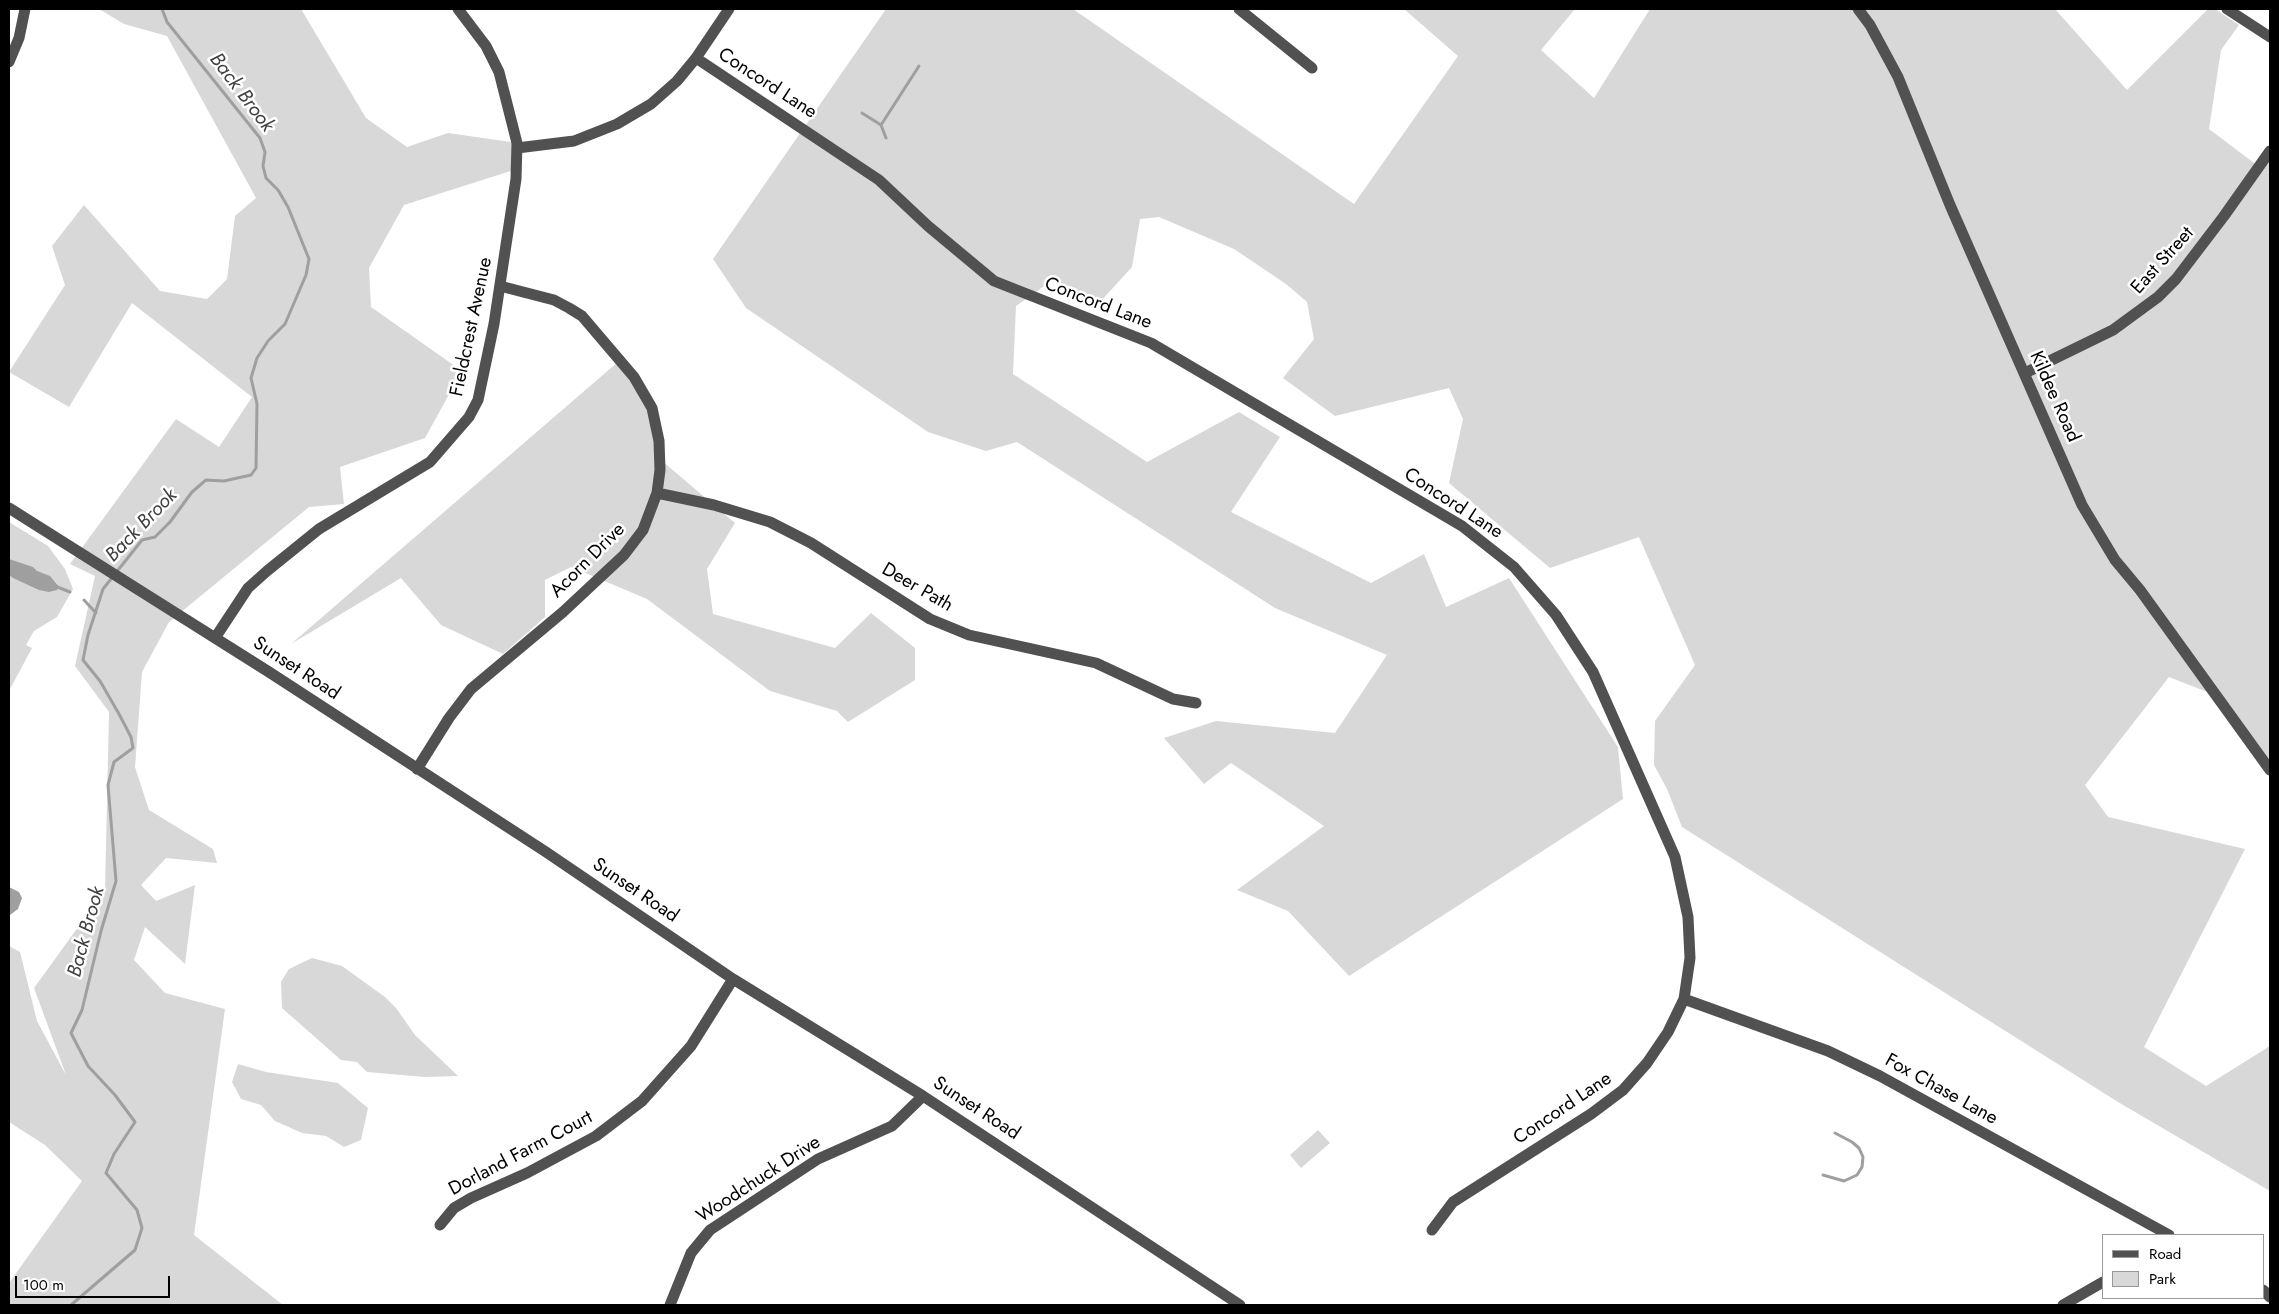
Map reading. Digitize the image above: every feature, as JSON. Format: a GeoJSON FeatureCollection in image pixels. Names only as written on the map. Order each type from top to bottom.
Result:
{"type":"FeatureCollection","features":[{"type":"Feature","properties":{"kind":"street"},"geometry":{"type":"LineString","coordinates":[[9,62],[19,38],[25,9]]}},
{"type":"Feature","properties":{"kind":"street","name":"Fieldcrest Avenue"},"geometry":{"type":"LineString","coordinates":[[215,638],[248,588],[319,529],[430,462],[468,417],[478,400],[500,286],[516,179],[517,148],[499,72],[486,46],[458,9]]}},
{"type":"Feature","properties":{"kind":"street"},"geometry":{"type":"LineString","coordinates":[[517,148],[574,141],[617,124],[651,104],[677,81],[696,58],[729,9]]}},
{"type":"Feature","properties":{"kind":"street"},"geometry":{"type":"LineString","coordinates":[[1238,9],[1312,68]]}},
{"type":"Feature","properties":{"kind":"street","name":"Kildee Road"},"geometry":{"type":"LineString","coordinates":[[1858,9],[1870,25],[1898,77],[1950,205],[2082,505],[2115,560],[2140,590],[2270,770]]}},
{"type":"Feature","properties":{"kind":"street"},"geometry":{"type":"LineString","coordinates":[[2227,9],[2270,37]]}},
{"type":"Feature","properties":{"kind":"street","name":"Concord Lane"},"geometry":{"type":"LineString","coordinates":[[696,58],[879,180],[928,226],[994,281],[1151,343],[1462,526],[1514,567],[1556,615],[1593,672],[1675,857],[1688,918],[1690,958],[1684,999],[1668,1032],[1653,1056],[1623,1090],[1591,1114],[1453,1202],[1432,1230]]}},
{"type":"Feature","properties":{"kind":"street","name":"East Street"},"geometry":{"type":"LineString","coordinates":[[2024,373],[2113,330],[2158,297],[2176,279],[2206,240],[2270,151]]}},
{"type":"Feature","properties":{"kind":"street","name":"Acorn Drive"},"geometry":{"type":"LineString","coordinates":[[417,769],[448,718],[472,690],[563,612],[624,555],[643,530],[657,493],[660,470],[659,441],[652,408],[634,377],[582,316],[554,300],[500,286]]}},
{"type":"Feature","properties":{"kind":"street","name":"Deer Path"},"geometry":{"type":"LineString","coordinates":[[657,493],[714,505],[770,522],[811,543],[930,619],[969,635],[1096,663],[1173,699],[1196,703]]}},
{"type":"Feature","properties":{"kind":"street","name":"Sunset Road"},"geometry":{"type":"LineString","coordinates":[[9,508],[215,638],[546,852],[734,979],[923,1096],[1240,1305]]}},
{"type":"Feature","properties":{"kind":"street","name":"Dorland Farm Court"},"geometry":{"type":"LineString","coordinates":[[440,1225],[454,1208],[471,1198],[527,1173],[596,1136],[642,1101],[692,1046],[734,979]]}},
{"type":"Feature","properties":{"kind":"street","name":"Fox Chase Lane"},"geometry":{"type":"LineString","coordinates":[[1684,999],[1828,1051],[1880,1076],[2168,1234]]}},
{"type":"Feature","properties":{"kind":"street","name":"Woodchuck Drive"},"geometry":{"type":"LineString","coordinates":[[670,1305],[691,1253],[710,1230],[818,1159],[892,1126],[923,1096]]}},
{"type":"Feature","properties":{"kind":"street"},"geometry":{"type":"LineString","coordinates":[[2063,1305],[2102,1283]]}},
{"type":"Feature","properties":{"kind":"green space"},"geometry":{"type":"Polygon","coordinates":[[[99,9],[301,9],[366,118],[407,147],[448,133],[518,143],[517,169],[404,205],[369,268],[371,307],[462,371],[425,438],[340,467],[344,504],[309,507],[169,622],[142,672],[135,767],[149,810],[213,849],[217,863],[166,858],[141,885],[156,901],[195,885],[185,964],[145,927],[134,960],[165,993],[225,1009],[194,1235],[283,1305],[9,1305],[9,1283],[82,1181],[45,1145],[9,1122],[9,946],[20,952],[37,1021],[66,1075],[34,988],[105,890],[109,712],[75,666],[95,576],[70,564],[176,419],[219,447],[252,397],[132,303],[69,407],[9,372],[65,285],[52,246],[84,205],[160,291],[207,299],[227,279],[235,216],[256,198],[167,36],[124,24],[99,9]]]}},
{"type":"Feature","properties":{"kind":"green space"},"geometry":{"type":"Polygon","coordinates":[[[886,9],[1073,9],[1354,204],[1458,56],[1404,9],[1575,9],[1541,50],[1594,98],[1650,9],[2055,9],[2127,90],[2208,9],[2215,9],[2239,25],[2221,50],[2209,129],[2258,166],[2270,149],[2270,763],[2215,695],[2169,677],[2085,785],[2108,817],[2245,849],[2144,1047],[2206,1086],[2270,1046],[2270,1191],[2118,1102],[1682,827],[1667,789],[1654,765],[1655,721],[1695,665],[1639,537],[1550,568],[1449,483],[1463,419],[1449,388],[1335,416],[1283,378],[1314,339],[1307,302],[1286,284],[1234,249],[1159,217],[1140,219],[1132,267],[1101,301],[1053,280],[1016,306],[1013,374],[1147,462],[1239,412],[1280,437],[1231,512],[1371,583],[1424,554],[1446,607],[1509,578],[1618,747],[1623,799],[1349,976],[1288,911],[1237,890],[1324,826],[1231,763],[1204,784],[1164,738],[1216,721],[1335,733],[1387,655],[1275,608],[1017,442],[986,451],[928,432],[746,308],[713,259],[886,9]]]}},
{"type":"Feature","properties":{"kind":"green space"},"geometry":{"type":"Polygon","coordinates":[[[619,361],[659,421],[661,460],[735,523],[707,569],[713,614],[835,648],[871,613],[915,648],[915,680],[848,722],[837,711],[770,691],[647,599],[571,567],[545,580],[545,617],[503,654],[441,625],[401,578],[291,644],[619,361]]]}},
{"type":"Feature","properties":{"kind":"green space"},"geometry":{"type":"Polygon","coordinates":[[[9,522],[48,546],[65,569],[73,589],[57,617],[34,631],[26,645],[32,648],[9,691],[9,522]]]}},
{"type":"Feature","properties":{"kind":"green space"},"geometry":{"type":"Polygon","coordinates":[[[312,958],[342,966],[385,997],[396,1008],[415,1035],[458,1076],[425,1077],[367,1072],[357,1062],[341,1060],[282,1008],[281,982],[289,969],[312,958]]]}},
{"type":"Feature","properties":{"kind":"green space"},"geometry":{"type":"Polygon","coordinates":[[[238,1064],[266,1072],[338,1083],[368,1108],[361,1140],[344,1147],[326,1136],[302,1133],[275,1121],[261,1105],[241,1099],[232,1082],[238,1064]]]}},
{"type":"Feature","properties":{"kind":"green space"},"geometry":{"type":"Polygon","coordinates":[[[1318,1130],[1330,1143],[1301,1168],[1290,1155],[1318,1130]]]}},
{"type":"Feature","properties":{"kind":"shaded area"},"geometry":{"type":"Polygon","coordinates":[[[9,559],[33,567],[37,571],[50,576],[59,587],[57,590],[49,592],[39,590],[13,578],[9,575],[9,559]]]}},
{"type":"Feature","properties":{"kind":"shaded area"},"geometry":{"type":"Polygon","coordinates":[[[9,887],[19,892],[22,898],[18,909],[10,915],[9,887]]]}},
{"type":"Feature","properties":{"kind":"waterway","name":"Back Brook"},"geometry":{"type":"LineString","coordinates":[[71,1305],[135,1250],[142,1228],[137,1210],[106,1173],[114,1154],[135,1122],[115,1095],[88,1066],[71,1033],[82,1010],[101,931],[116,881],[108,785],[114,762],[133,748],[131,737],[119,714],[100,681],[83,660],[88,635],[103,589],[142,540],[155,537],[170,522],[192,492],[206,480],[224,481],[251,475],[256,468],[257,404],[251,378],[257,358],[268,341],[285,324],[306,275],[309,259],[288,207],[278,190],[266,178],[263,166],[265,152],[260,138],[167,22],[162,9]]}},
{"type":"Feature","properties":{"kind":"waterway"},"geometry":{"type":"LineString","coordinates":[[881,125],[919,66]]}},
{"type":"Feature","properties":{"kind":"waterway"},"geometry":{"type":"LineString","coordinates":[[862,113],[881,125],[886,138]]}},
{"type":"Feature","properties":{"kind":"waterway"},"geometry":{"type":"LineString","coordinates":[[55,586],[70,592]]}},
{"type":"Feature","properties":{"kind":"waterway"},"geometry":{"type":"LineString","coordinates":[[84,600],[96,613]]}},
{"type":"Feature","properties":{"kind":"waterway"},"geometry":{"type":"LineString","coordinates":[[1823,1175],[1844,1181],[1857,1175],[1862,1167],[1863,1157],[1859,1148],[1835,1133]]}}]}
